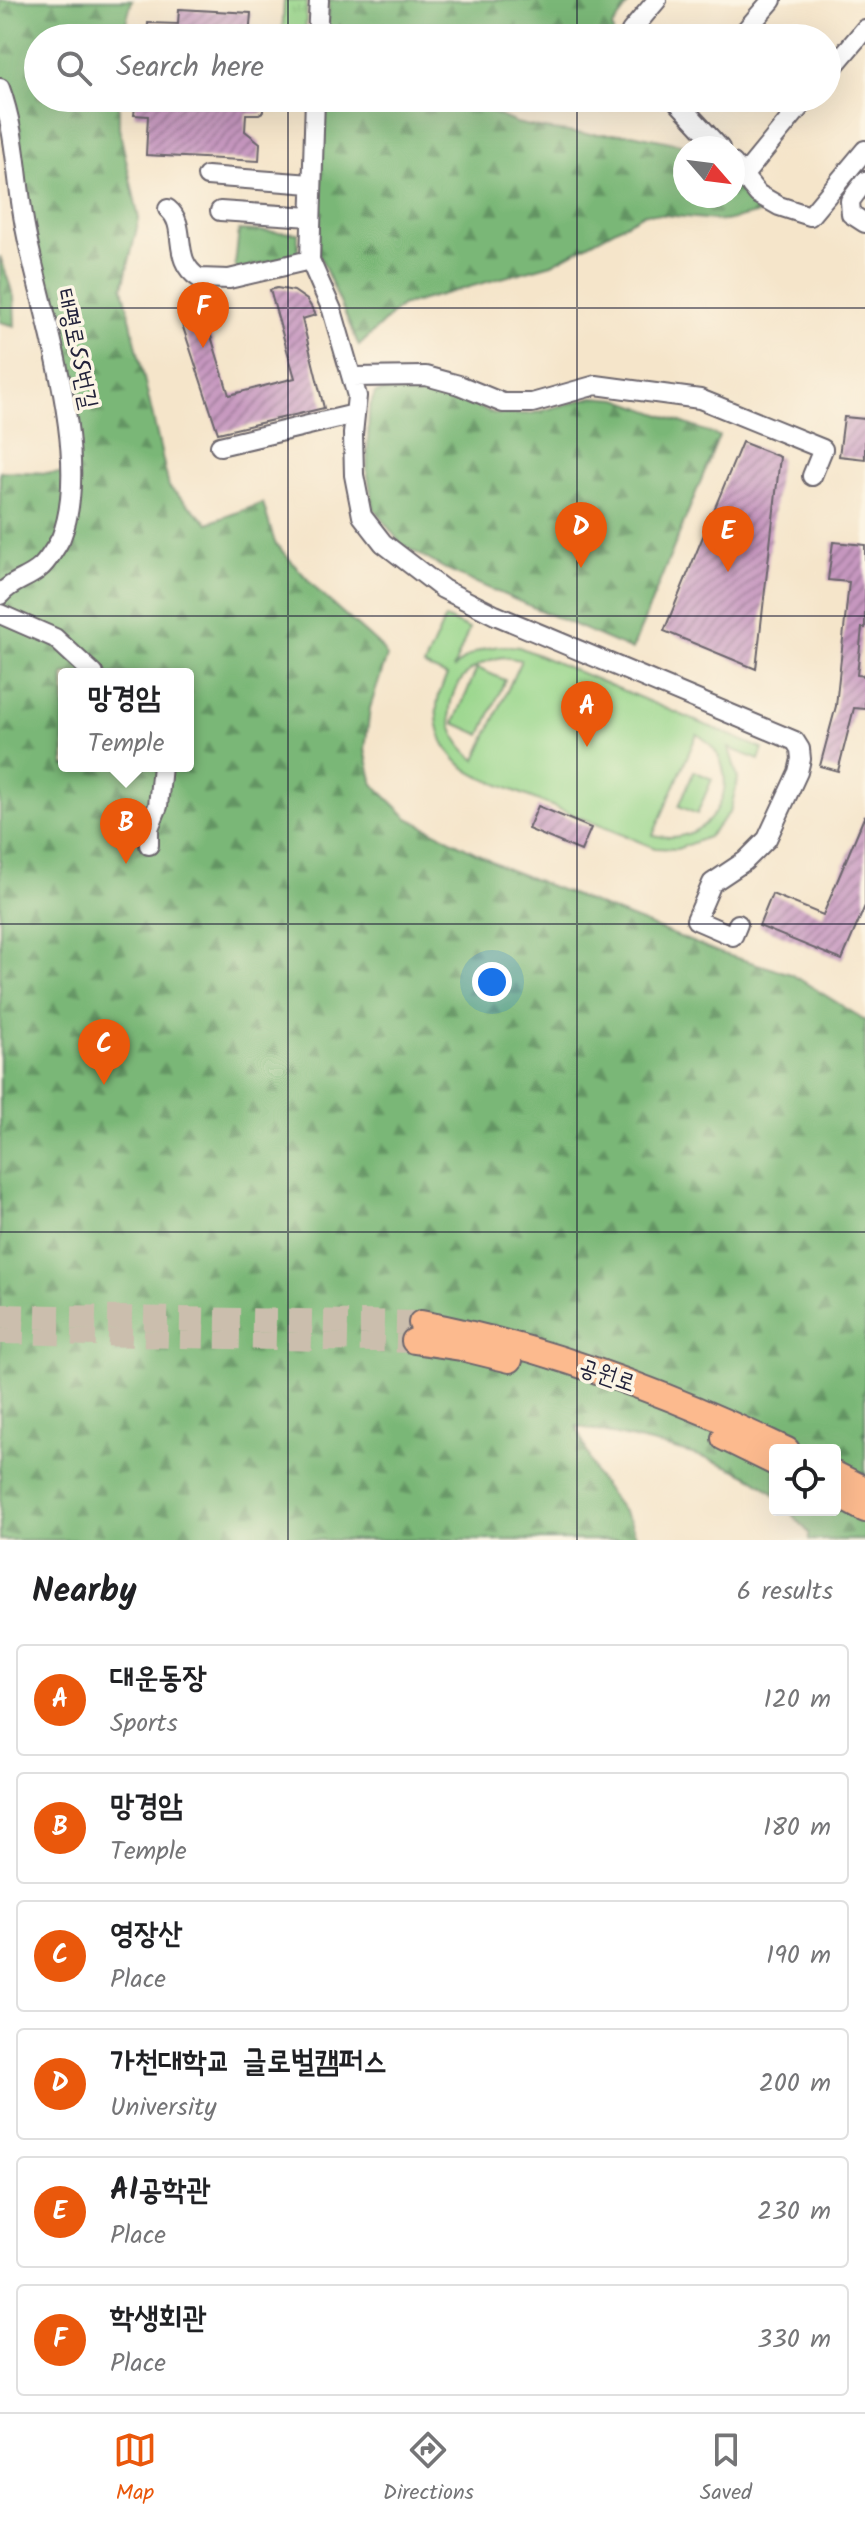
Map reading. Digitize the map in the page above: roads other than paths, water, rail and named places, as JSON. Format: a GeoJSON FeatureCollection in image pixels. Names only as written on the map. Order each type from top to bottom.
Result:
{"type":"FeatureCollection","features":[{"type":"Feature","properties":{"kind":"main road","name":"공원로"},"geometry":{"type":"LineString","coordinates":[[769,1460],[670,1413],[573,1379],[461,1348],[417,1332],[473,1333],[618,1379],[709,1413],[774,1444]]}},
{"type":"Feature","properties":{"kind":"main road"},"geometry":{"type":"LineString","coordinates":[[841,1477],[865,1489]]}},
{"type":"Feature","properties":{"kind":"main road"},"geometry":{"type":"LineString","coordinates":[[841,1497],[865,1510]]}},
{"type":"Feature","properties":{"kind":"street"},"geometry":{"type":"LineString","coordinates":[[318,24],[319,0]]}},
{"type":"Feature","properties":{"kind":"street"},"geometry":{"type":"LineString","coordinates":[[637,24],[657,0]]}},
{"type":"Feature","properties":{"kind":"street"},"geometry":{"type":"LineString","coordinates":[[751,24],[772,0]]}},
{"type":"Feature","properties":{"kind":"street"},"geometry":{"type":"LineString","coordinates":[[841,57],[865,29]]}},
{"type":"Feature","properties":{"kind":"street","name":"태평로55번길"},"geometry":{"type":"LineString","coordinates":[[0,88],[13,135],[25,231],[66,406],[70,458],[69,505],[61,539],[41,568],[8,585],[0,595]]}},
{"type":"Feature","properties":{"kind":"street"},"geometry":{"type":"LineString","coordinates":[[314,112],[310,260],[332,310],[357,396],[353,434],[354,475],[362,516],[383,543],[443,589],[495,615],[795,741],[801,759],[798,772],[767,839],[745,861],[712,883],[696,920],[733,936],[738,924]]}},
{"type":"Feature","properties":{"kind":"street"},"geometry":{"type":"LineString","coordinates":[[690,112],[710,136]]}},
{"type":"Feature","properties":{"kind":"street"},"geometry":{"type":"LineString","coordinates":[[745,162],[793,112]]}},
{"type":"Feature","properties":{"kind":"street"},"geometry":{"type":"LineString","coordinates":[[745,178],[758,194],[779,206],[810,216],[865,150]]}},
{"type":"Feature","properties":{"kind":"street"},"geometry":{"type":"LineString","coordinates":[[207,176],[311,184]]}},
{"type":"Feature","properties":{"kind":"street"},"geometry":{"type":"LineString","coordinates":[[865,181],[850,201],[851,214],[865,223]]}},
{"type":"Feature","properties":{"kind":"street"},"geometry":{"type":"LineString","coordinates":[[168,209],[176,217],[185,265],[199,278],[229,279],[310,260]]}},
{"type":"Feature","properties":{"kind":"street"},"geometry":{"type":"LineString","coordinates":[[220,211],[311,217]]}},
{"type":"Feature","properties":{"kind":"street"},"geometry":{"type":"LineString","coordinates":[[352,377],[426,376],[459,385],[503,403],[532,403],[596,385],[700,399],[823,449],[812,476]]}},
{"type":"Feature","properties":{"kind":"street"},"geometry":{"type":"LineString","coordinates":[[220,446],[355,414]]}},
{"type":"Feature","properties":{"kind":"street"},"geometry":{"type":"LineString","coordinates":[[0,614],[55,638],[88,668]]}},
{"type":"Feature","properties":{"kind":"street"},"geometry":{"type":"LineString","coordinates":[[149,845],[149,828],[158,806],[161,772]]}},
{"type":"Feature","properties":{"kind":"tunnel"},"geometry":{"type":"LineString","coordinates":[[0,1316],[421,1323]]}},
{"type":"Feature","properties":{"kind":"tunnel"},"geometry":{"type":"LineString","coordinates":[[0,1332],[414,1341]]}},
{"type":"Feature","properties":{"kind":"place","name":"학생회관"},"geometry":{"type":"Point","coordinates":[203,348]}},
{"type":"Feature","properties":{"kind":"place","name":"가천대학교 글로벌캠퍼스"},"geometry":{"type":"Point","coordinates":[581,568]}},
{"type":"Feature","properties":{"kind":"place","name":"AI공학관"},"geometry":{"type":"Point","coordinates":[728,572]}},
{"type":"Feature","properties":{"kind":"place","name":"대운동장"},"geometry":{"type":"Point","coordinates":[587,747]}},
{"type":"Feature","properties":{"kind":"place","name":"망경암"},"geometry":{"type":"Point","coordinates":[126,864]}},
{"type":"Feature","properties":{"kind":"place","name":"영장산"},"geometry":{"type":"Point","coordinates":[104,1085]}}]}
